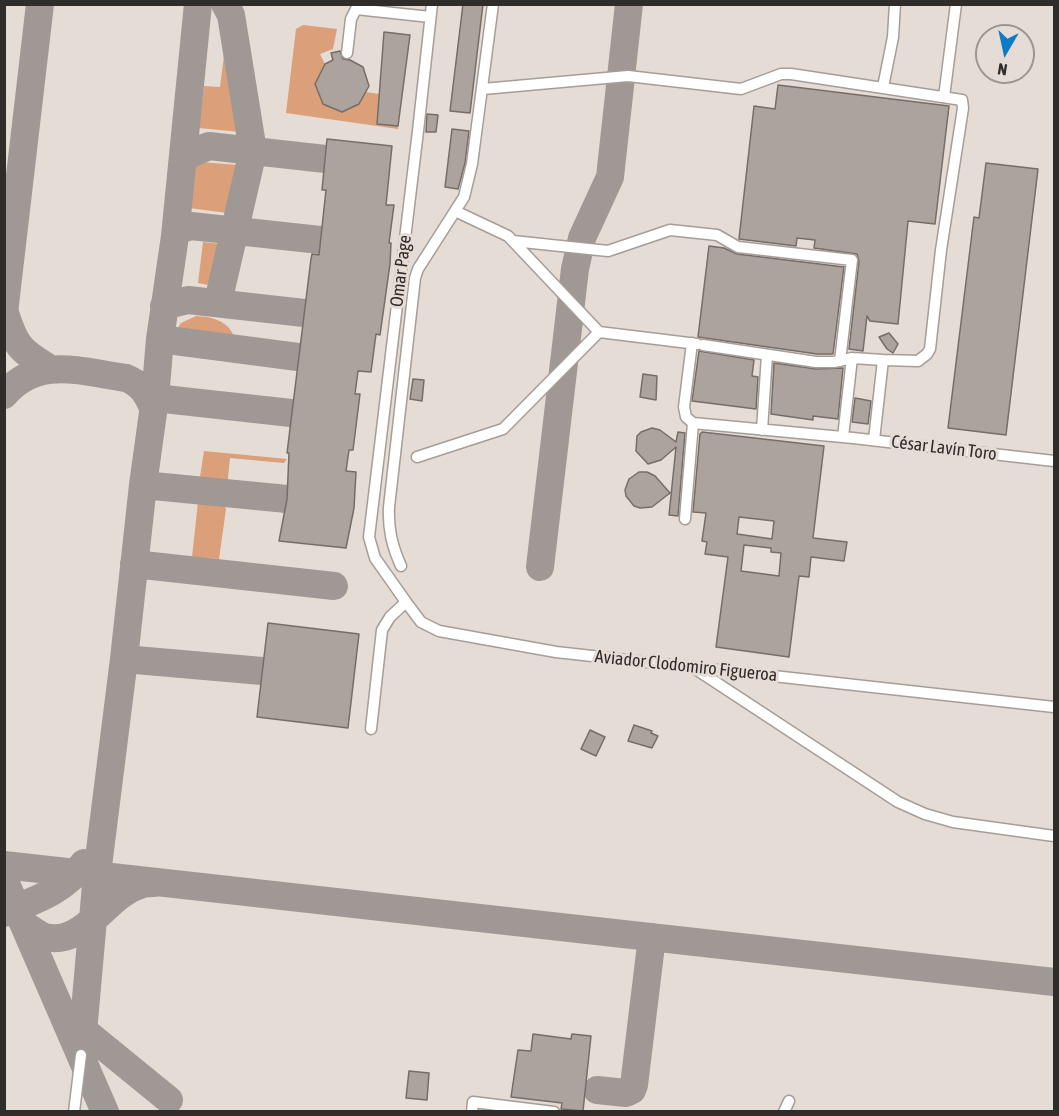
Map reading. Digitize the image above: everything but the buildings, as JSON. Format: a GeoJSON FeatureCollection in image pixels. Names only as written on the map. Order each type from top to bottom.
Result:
{"type":"FeatureCollection","features":[{"type":"Feature","properties":{"kind":"street","name":"Omar Page"},"geometry":{"type":"LineString","coordinates":[[369,537],[432,4]]}},
{"type":"Feature","properties":{"kind":"street"},"geometry":{"type":"LineString","coordinates":[[401,566],[391,542],[388,527],[415,278],[464,196],[470,175],[493,4]]}},
{"type":"Feature","properties":{"kind":"street"},"geometry":{"type":"LineString","coordinates":[[883,87],[893,37],[895,4]]}},
{"type":"Feature","properties":{"kind":"street"},"geometry":{"type":"LineString","coordinates":[[944,97],[956,4]]}},
{"type":"Feature","properties":{"kind":"street"},"geometry":{"type":"LineString","coordinates":[[347,52],[351,20],[356,9],[430,17]]}},
{"type":"Feature","properties":{"kind":"street"},"geometry":{"type":"LineString","coordinates":[[455,211],[508,236],[599,332],[816,362],[852,358],[918,362],[930,349],[962,100],[790,74],[774,76],[741,89],[628,76],[483,89]]}},
{"type":"Feature","properties":{"kind":"street"},"geometry":{"type":"LineString","coordinates":[[513,241],[608,251],[670,230],[717,235],[738,247],[852,260],[840,361]]}},
{"type":"Feature","properties":{"kind":"street"},"geometry":{"type":"LineString","coordinates":[[417,457],[503,429],[599,332]]}},
{"type":"Feature","properties":{"kind":"street"},"geometry":{"type":"LineString","coordinates":[[685,519],[693,423],[686,417],[684,407],[697,344]]}},
{"type":"Feature","properties":{"kind":"street"},"geometry":{"type":"LineString","coordinates":[[762,430],[768,355]]}},
{"type":"Feature","properties":{"kind":"street"},"geometry":{"type":"LineString","coordinates":[[839,436],[852,358]]}},
{"type":"Feature","properties":{"kind":"street"},"geometry":{"type":"LineString","coordinates":[[874,440],[883,360]]}},
{"type":"Feature","properties":{"kind":"street","name":"César Lavín Toro"},"geometry":{"type":"LineString","coordinates":[[693,423],[839,436],[1054,461]]}},
{"type":"Feature","properties":{"kind":"street","name":"Aviador Clodomiro Figueroa"},"geometry":{"type":"LineString","coordinates":[[369,537],[375,558],[406,602],[421,621],[439,631],[556,652],[1054,706]]}},
{"type":"Feature","properties":{"kind":"street"},"geometry":{"type":"LineString","coordinates":[[371,729],[382,630],[390,617],[406,602]]}},
{"type":"Feature","properties":{"kind":"street"},"geometry":{"type":"LineString","coordinates":[[693,667],[898,802],[925,814],[953,822],[1054,836]]}},
{"type":"Feature","properties":{"kind":"street"},"geometry":{"type":"LineString","coordinates":[[74,1112],[81,1055]]}},
{"type":"Feature","properties":{"kind":"street"},"geometry":{"type":"LineString","coordinates":[[472,1112],[473,1102],[554,1112]]}},
{"type":"Feature","properties":{"kind":"shaded area"},"geometry":{"type":"Polygon","coordinates":[[[303,25],[337,29],[333,49],[320,54],[325,64],[315,84],[323,104],[365,92],[380,94],[377,124],[398,126],[398,129],[286,113],[296,29],[303,25]]]}},
{"type":"Feature","properties":{"kind":"shaded area"},"geometry":{"type":"Polygon","coordinates":[[[225,48],[239,132],[199,128],[204,86],[220,87],[225,48]]]}},
{"type":"Feature","properties":{"kind":"shaded area"},"geometry":{"type":"Polygon","coordinates":[[[199,162],[239,165],[227,213],[189,208],[193,166],[199,162]]]}},
{"type":"Feature","properties":{"kind":"shaded area"},"geometry":{"type":"Polygon","coordinates":[[[203,242],[221,244],[213,286],[198,283],[203,242]]]}},
{"type":"Feature","properties":{"kind":"shaded area"},"geometry":{"type":"Polygon","coordinates":[[[196,316],[218,320],[227,326],[234,336],[177,329],[181,323],[196,316]]]}},
{"type":"Feature","properties":{"kind":"shaded area"},"geometry":{"type":"Polygon","coordinates":[[[204,451],[287,459],[284,463],[230,458],[227,487],[199,483],[204,451]]]}},
{"type":"Feature","properties":{"kind":"shaded area"},"geometry":{"type":"Polygon","coordinates":[[[198,502],[224,505],[226,509],[219,559],[192,557],[198,502]]]}},
{"type":"Feature","properties":{"kind":"taxiway"},"geometry":{"type":"LineString","coordinates":[[4,313],[40,4]]}},
{"type":"Feature","properties":{"kind":"taxiway"},"geometry":{"type":"LineString","coordinates":[[81,1055],[97,874],[155,398],[160,339],[175,236],[198,4]]}},
{"type":"Feature","properties":{"kind":"taxiway"},"geometry":{"type":"LineString","coordinates":[[218,302],[253,151],[231,15],[225,4]]}},
{"type":"Feature","properties":{"kind":"taxiway"},"geometry":{"type":"LineString","coordinates":[[540,567],[575,269],[582,238],[610,177],[629,4]]}},
{"type":"Feature","properties":{"kind":"taxiway"},"geometry":{"type":"LineString","coordinates":[[183,157],[209,146],[325,159]]}},
{"type":"Feature","properties":{"kind":"taxiway"},"geometry":{"type":"LineString","coordinates":[[175,236],[181,229],[191,226],[320,240]]}},
{"type":"Feature","properties":{"kind":"taxiway"},"geometry":{"type":"LineString","coordinates":[[164,306],[188,300],[304,313]]}},
{"type":"Feature","properties":{"kind":"taxiway"},"geometry":{"type":"LineString","coordinates":[[5,313],[12,333],[20,346],[31,357],[49,368]]}},
{"type":"Feature","properties":{"kind":"taxiway"},"geometry":{"type":"LineString","coordinates":[[160,339],[298,357]]}},
{"type":"Feature","properties":{"kind":"taxiway"},"geometry":{"type":"LineString","coordinates":[[4,395],[17,383],[31,375],[46,370],[77,370],[131,380],[143,390],[153,408]]}},
{"type":"Feature","properties":{"kind":"taxiway"},"geometry":{"type":"LineString","coordinates":[[155,398],[291,413]]}},
{"type":"Feature","properties":{"kind":"taxiway"},"geometry":{"type":"LineString","coordinates":[[143,485],[287,499]]}},
{"type":"Feature","properties":{"kind":"taxiway"},"geometry":{"type":"LineString","coordinates":[[134,564],[334,586]]}},
{"type":"Feature","properties":{"kind":"taxiway"},"geometry":{"type":"LineString","coordinates":[[124,659],[262,671]]}},
{"type":"Feature","properties":{"kind":"taxiway"},"geometry":{"type":"LineString","coordinates":[[4,913],[58,888],[68,881],[84,863]]}},
{"type":"Feature","properties":{"kind":"taxiway"},"geometry":{"type":"LineString","coordinates":[[4,865],[1054,982]]}},
{"type":"Feature","properties":{"kind":"taxiway"},"geometry":{"type":"LineString","coordinates":[[4,879],[105,1112]]}},
{"type":"Feature","properties":{"kind":"taxiway"},"geometry":{"type":"LineString","coordinates":[[25,925],[45,937],[59,938],[72,934],[83,928],[128,891],[143,884],[154,883]]}},
{"type":"Feature","properties":{"kind":"taxiway"},"geometry":{"type":"LineString","coordinates":[[597,1090],[626,1093],[632,1090],[634,1085],[652,937]]}},
{"type":"Feature","properties":{"kind":"taxiway"},"geometry":{"type":"LineString","coordinates":[[82,1029],[169,1100]]}}]}
